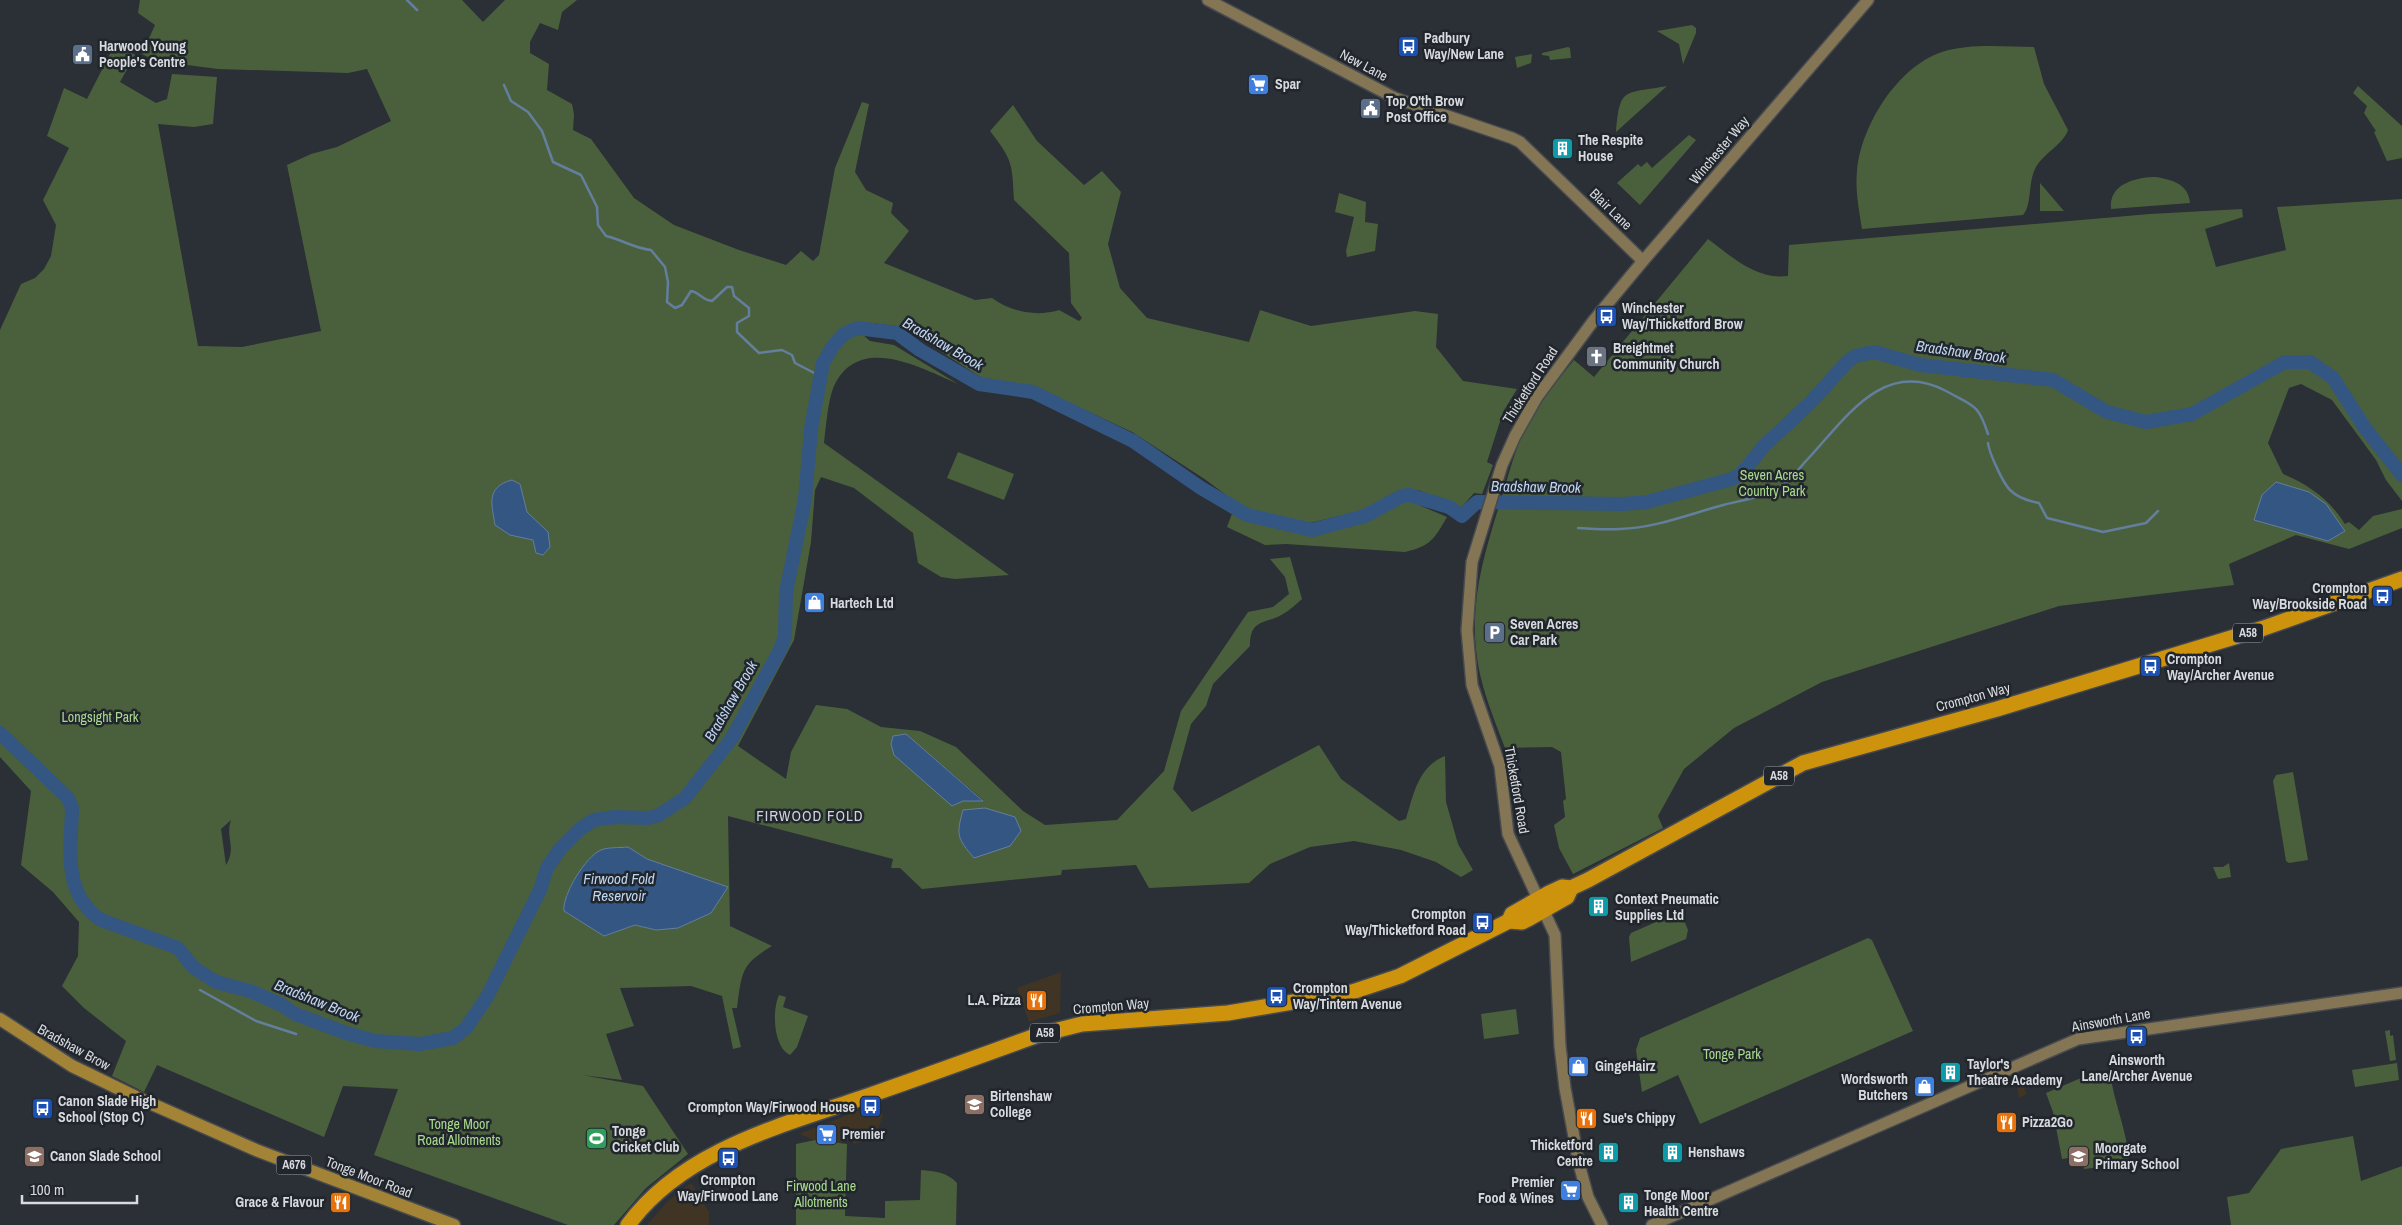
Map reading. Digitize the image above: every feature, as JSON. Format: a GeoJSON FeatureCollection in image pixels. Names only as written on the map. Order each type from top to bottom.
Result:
{"type":"FeatureCollection","features":[{"type":"Feature","properties":{"kind":"highway","name":"Crompton Way"},"geometry":{"type":"LineString","coordinates":[[628,1225],[652,1198],[676,1179],[734,1144],[1038,1034],[1082,1024],[1228,1013],[1352,992],[1400,976],[1509,921],[1512,914],[1542,905],[1562,887],[1571,888],[1803,763],[1997,709],[2264,628],[2402,579]]}},
{"type":"Feature","properties":{"kind":"main road","name":"Bradshaw Brow"},"geometry":{"type":"LineString","coordinates":[[0,1019],[72,1066],[136,1097]]}},
{"type":"Feature","properties":{"kind":"main road","name":"Tonge Moor Road"},"geometry":{"type":"LineString","coordinates":[[136,1097],[256,1150],[454,1225]]}},
{"type":"Feature","properties":{"kind":"street","name":"New Lane"},"geometry":{"type":"LineString","coordinates":[[1208,0],[1395,98],[1520,142],[1558,178]]}},
{"type":"Feature","properties":{"kind":"street","name":"Winchester Way"},"geometry":{"type":"LineString","coordinates":[[1594,320],[1868,0]]}},
{"type":"Feature","properties":{"kind":"street","name":"Blair Lane"},"geometry":{"type":"LineString","coordinates":[[1558,178],[1644,261]]}},
{"type":"Feature","properties":{"kind":"street","name":"Thicketford Road"},"geometry":{"type":"LineString","coordinates":[[1594,320],[1537,397],[1515,436],[1496,483],[1472,562],[1467,630],[1470,669],[1477,702],[1500,766],[1508,834],[1553,930],[1557,948],[1562,1066],[1575,1145],[1588,1197],[1602,1225]]}},
{"type":"Feature","properties":{"kind":"street","name":"Ainsworth Lane"},"geometry":{"type":"LineString","coordinates":[[1652,1225],[2078,1039],[2402,993]]}},
{"type":"Feature","properties":{"kind":"shaded area"},"geometry":{"type":"Polygon","coordinates":[[[1061,972],[1060,1013],[1029,1022],[1017,988],[1061,972]]]}},
{"type":"Feature","properties":{"kind":"shaded area"},"geometry":{"type":"Polygon","coordinates":[[[2018,1072],[2027,1094],[2019,1098],[2015,1073],[2018,1072]]]}},
{"type":"Feature","properties":{"kind":"shaded area"},"geometry":{"type":"Polygon","coordinates":[[[878,1103],[883,1116],[875,1137],[855,1144],[850,1140],[839,1143],[815,1140],[799,1134],[878,1103]]]}},
{"type":"Feature","properties":{"kind":"shaded area"},"geometry":{"type":"Polygon","coordinates":[[[691,1183],[709,1212],[709,1225],[647,1225],[668,1201],[691,1183]]]}},
{"type":"Feature","properties":{"kind":"green space"},"geometry":{"type":"Polygon","coordinates":[[[140,0],[462,0],[483,22],[505,0],[577,0],[562,12],[558,30],[540,23],[530,42],[530,53],[549,64],[547,90],[572,104],[574,114],[573,130],[591,139],[634,198],[674,225],[739,250],[786,265],[801,251],[813,261],[819,255],[835,168],[862,102],[869,104],[855,172],[866,190],[893,203],[891,213],[909,231],[884,263],[975,300],[992,298],[1007,307],[1024,312],[1042,313],[1059,310],[1079,321],[1082,318],[1071,303],[1069,253],[1014,200],[1010,163],[990,131],[1013,105],[1037,141],[1084,185],[1102,171],[1121,192],[1108,244],[1120,288],[1147,318],[1249,342],[1260,310],[1311,326],[1415,311],[1438,314],[1436,347],[1463,381],[1517,389],[1503,412],[1487,462],[1493,465],[1482,494],[1474,493],[1461,508],[1418,490],[1399,493],[1364,510],[1310,523],[1246,510],[1206,480],[1132,432],[1033,386],[982,378],[902,327],[872,323],[854,327],[870,341],[894,345],[958,384],[927,370],[891,359],[874,358],[859,361],[845,370],[834,386],[824,443],[1009,575],[955,579],[941,577],[918,563],[913,533],[854,488],[821,477],[815,490],[811,542],[794,640],[738,746],[786,779],[791,752],[816,705],[847,709],[881,727],[920,731],[956,747],[1023,811],[1045,825],[1117,820],[1164,771],[1181,711],[1248,612],[1273,607],[1289,594],[1285,577],[1270,559],[1290,557],[1302,599],[1283,614],[1256,626],[1251,637],[1250,646],[1213,684],[1206,706],[1191,724],[1173,789],[1192,812],[1319,745],[1341,779],[1399,821],[1406,819],[1418,782],[1423,774],[1436,761],[1445,756],[1446,802],[1458,844],[1473,870],[1461,877],[1436,862],[1401,850],[1354,841],[1310,847],[1270,864],[1249,883],[1149,888],[1136,865],[1062,870],[1061,875],[922,889],[900,868],[891,868],[893,859],[728,816],[730,926],[772,946],[754,959],[744,971],[737,1008],[732,1008],[741,1047],[733,1049],[722,996],[691,986],[620,988],[634,1026],[606,1034],[622,1080],[582,1075],[643,1086],[688,1154],[646,1188],[614,1225],[568,1225],[374,1155],[398,1089],[343,1086],[324,1137],[157,1065],[144,1092],[112,1076],[126,1041],[84,1008],[62,986],[78,956],[79,922],[53,892],[21,865],[31,791],[0,757],[0,330],[21,284],[35,278],[44,269],[51,256],[56,225],[43,200],[69,148],[47,136],[64,88],[87,99],[115,44],[135,55],[120,82],[156,103],[167,99],[172,74],[217,77],[213,124],[194,127],[158,124],[198,346],[242,347],[321,331],[287,165],[311,154],[337,147],[391,121],[367,69],[348,73],[218,69],[156,61],[142,54],[155,25],[138,13],[140,0]],[[906,734],[963,801],[983,800],[906,734]],[[231,820],[221,829],[226,865],[231,853],[229,833],[231,820]],[[628,847],[604,936],[635,925],[656,930],[647,859],[628,847]]]}},
{"type":"Feature","properties":{"kind":"green space"},"geometry":{"type":"Polygon","coordinates":[[[1692,25],[1696,28],[1696,33],[1683,64],[1679,44],[1657,31],[1692,25]]]}},
{"type":"Feature","properties":{"kind":"green space"},"geometry":{"type":"Polygon","coordinates":[[[1976,46],[2034,47],[2044,84],[2068,130],[2062,140],[2043,158],[2035,169],[2031,181],[2028,206],[2023,215],[1862,229],[1857,185],[1860,154],[1874,118],[1896,84],[1926,60],[1953,49],[1976,46]]]}},
{"type":"Feature","properties":{"kind":"green space"},"geometry":{"type":"Polygon","coordinates":[[[1570,48],[1571,58],[1550,60],[1549,56],[1542,55],[1542,53],[1570,48]]]}},
{"type":"Feature","properties":{"kind":"green space"},"geometry":{"type":"Polygon","coordinates":[[[1532,54],[1531,63],[1517,68],[1515,57],[1532,54]]]}},
{"type":"Feature","properties":{"kind":"green space"},"geometry":{"type":"Polygon","coordinates":[[[1667,86],[1616,132],[1620,107],[1627,95],[1641,90],[1667,86]]]}},
{"type":"Feature","properties":{"kind":"green space"},"geometry":{"type":"Polygon","coordinates":[[[2358,86],[2402,126],[2402,158],[2387,161],[2374,132],[2376,131],[2364,113],[2367,106],[2353,93],[2358,86]]]}},
{"type":"Feature","properties":{"kind":"green space"},"geometry":{"type":"Polygon","coordinates":[[[1689,135],[1696,140],[1640,205],[1617,183],[1638,164],[1641,167],[1647,162],[1652,168],[1689,135]]]}},
{"type":"Feature","properties":{"kind":"green space"},"geometry":{"type":"Polygon","coordinates":[[[2156,177],[2174,182],[2183,187],[2190,203],[2111,209],[2111,200],[2119,188],[2140,178],[2156,177]]]}},
{"type":"Feature","properties":{"kind":"green space"},"geometry":{"type":"Polygon","coordinates":[[[2040,183],[2064,211],[2040,211],[2040,183]]]}},
{"type":"Feature","properties":{"kind":"green space"},"geometry":{"type":"Polygon","coordinates":[[[1339,193],[1366,202],[1365,222],[1378,224],[1375,251],[1347,257],[1346,251],[1354,217],[1335,212],[1339,193]]]}},
{"type":"Feature","properties":{"kind":"green space","name":"Seven Acres Country Park"},"geometry":{"type":"Polygon","coordinates":[[[2402,199],[2402,501],[2386,480],[2376,460],[2332,400],[2301,384],[2289,388],[2268,443],[2283,474],[2318,494],[2332,507],[2345,524],[2349,522],[2359,530],[2373,516],[2402,509],[2402,528],[2349,549],[2296,535],[2229,564],[2234,585],[2059,606],[1822,682],[1734,728],[1684,769],[1658,816],[1663,828],[1573,874],[1559,848],[1554,825],[1565,817],[1563,801],[1566,799],[1561,752],[1552,747],[1505,748],[1483,687],[1476,649],[1475,628],[1478,588],[1482,568],[1516,451],[1525,429],[1541,402],[1574,360],[1594,377],[1708,239],[1735,260],[1755,271],[1776,276],[1788,276],[1789,245],[2150,214],[2242,209],[2243,217],[2205,229],[2216,267],[2286,250],[2277,207],[2402,199]]]}},
{"type":"Feature","properties":{"kind":"green space"},"geometry":{"type":"Polygon","coordinates":[[[958,452],[1014,474],[1004,500],[947,478],[958,452]]]}},
{"type":"Feature","properties":{"kind":"green space"},"geometry":{"type":"Polygon","coordinates":[[[1405,499],[1447,517],[1431,540],[1421,547],[1405,552],[1286,544],[1265,545],[1227,527],[1233,511],[1286,528],[1315,533],[1339,529],[1362,521],[1405,499]]]}},
{"type":"Feature","properties":{"kind":"green space"},"geometry":{"type":"Polygon","coordinates":[[[2293,772],[2308,860],[2289,863],[2286,861],[2273,781],[2276,775],[2293,772]]]}},
{"type":"Feature","properties":{"kind":"green space"},"geometry":{"type":"Polygon","coordinates":[[[2229,863],[2231,877],[2218,879],[2213,867],[2223,867],[2229,863]]]}},
{"type":"Feature","properties":{"kind":"green space"},"geometry":{"type":"Polygon","coordinates":[[[1674,914],[1683,918],[1688,930],[1686,939],[1631,962],[1629,937],[1631,933],[1674,914]]]}},
{"type":"Feature","properties":{"kind":"green space","name":"Tonge Park"},"geometry":{"type":"Polygon","coordinates":[[[1868,938],[1872,940],[1913,1031],[1700,1124],[1678,1075],[1642,1092],[1636,1050],[1640,1038],[1868,938]]]}},
{"type":"Feature","properties":{"kind":"green space"},"geometry":{"type":"Polygon","coordinates":[[[779,995],[786,997],[783,1007],[808,1016],[797,1047],[790,1055],[784,1051],[777,1036],[775,1010],[779,995]]]}},
{"type":"Feature","properties":{"kind":"green space"},"geometry":{"type":"Polygon","coordinates":[[[1516,1009],[1519,1034],[1484,1039],[1481,1014],[1516,1009]]]}},
{"type":"Feature","properties":{"kind":"green space"},"geometry":{"type":"Polygon","coordinates":[[[2390,1030],[2390,1036],[2393,1035],[2396,1060],[2390,1061],[2385,1031],[2390,1030]]]}},
{"type":"Feature","properties":{"kind":"green space"},"geometry":{"type":"Polygon","coordinates":[[[2397,1063],[2399,1080],[2355,1087],[2352,1070],[2397,1063]]]}},
{"type":"Feature","properties":{"kind":"green space"},"geometry":{"type":"Polygon","coordinates":[[[2110,1073],[2126,1138],[2129,1159],[2123,1160],[2123,1164],[2084,1169],[2082,1156],[2062,1159],[2053,1112],[2046,1093],[2088,1075],[2110,1073]]]}},
{"type":"Feature","properties":{"kind":"green space"},"geometry":{"type":"Polygon","coordinates":[[[2353,1136],[2361,1181],[2402,1166],[2402,1225],[2231,1225],[2227,1197],[2249,1193],[2281,1149],[2353,1136]]]}},
{"type":"Feature","properties":{"kind":"green space","name":"Firwood Lane Allotments"},"geometry":{"type":"Polygon","coordinates":[[[815,1140],[847,1144],[845,1216],[885,1218],[885,1201],[920,1200],[921,1170],[926,1170],[945,1174],[957,1183],[956,1225],[796,1225],[796,1144],[815,1140]]]}},
{"type":"Feature","properties":{"kind":"water"},"geometry":{"type":"Polygon","coordinates":[[[512,480],[520,484],[527,512],[548,532],[550,547],[543,555],[536,553],[533,540],[510,535],[495,525],[492,504],[494,492],[503,483],[512,480]]]}},
{"type":"Feature","properties":{"kind":"water"},"geometry":{"type":"Polygon","coordinates":[[[2276,482],[2309,492],[2326,504],[2345,531],[2328,541],[2254,520],[2262,495],[2276,482]]]}},
{"type":"Feature","properties":{"kind":"water"},"geometry":{"type":"Polygon","coordinates":[[[906,734],[983,801],[963,801],[952,806],[894,755],[891,744],[893,736],[906,734]]]}},
{"type":"Feature","properties":{"kind":"water"},"geometry":{"type":"Polygon","coordinates":[[[985,808],[1015,817],[1021,831],[1010,846],[974,858],[961,841],[959,825],[963,810],[985,808]]]}},
{"type":"Feature","properties":{"kind":"water","name":"Firwood Fold Reservoir"},"geometry":{"type":"Polygon","coordinates":[[[628,847],[647,859],[728,887],[711,913],[678,928],[656,930],[635,925],[604,936],[564,911],[564,904],[576,877],[595,854],[607,848],[628,847]]]}},
{"type":"Feature","properties":{"kind":"waterway"},"geometry":{"type":"LineString","coordinates":[[407,0],[417,10]]}},
{"type":"Feature","properties":{"kind":"waterway"},"geometry":{"type":"LineString","coordinates":[[504,85],[511,101],[528,112],[542,131],[553,162],[581,175],[597,207],[598,225],[606,236],[639,248],[651,250],[665,267],[668,282],[667,302],[675,308],[682,305],[691,291],[706,300],[712,301],[727,287],[732,287],[734,296],[749,308],[749,316],[737,323],[737,332],[759,353],[782,350],[792,355],[795,363],[820,376]]}},
{"type":"Feature","properties":{"kind":"waterway","name":"Bradshaw Brook"},"geometry":{"type":"LineString","coordinates":[[0,733],[68,798],[72,808],[70,855],[74,884],[80,897],[101,920],[178,948],[193,967],[216,982],[250,991],[282,1005],[295,1014],[346,1033],[375,1041],[420,1044],[453,1038],[466,1028],[487,997],[540,890],[547,868],[560,849],[580,829],[594,820],[615,817],[648,818],[659,815],[685,798],[732,738],[781,648],[785,636],[786,592],[805,499],[811,429],[823,363],[833,346],[844,334],[857,328],[897,333],[920,350],[979,384],[1033,392],[1133,441],[1201,488],[1247,515],[1312,530],[1365,516],[1402,496],[1409,495],[1449,507],[1462,516],[1477,502],[1623,504],[1647,502],[1732,479],[1741,474],[1764,446],[1812,401],[1847,362],[1855,356],[1874,352],[1920,365],[2053,380],[2107,412],[2146,422],[2192,414],[2285,362],[2310,362],[2333,378],[2365,428],[2402,475]]}},
{"type":"Feature","properties":{"kind":"waterway"},"geometry":{"type":"LineString","coordinates":[[1578,528],[1615,529],[1646,526],[1771,492],[1794,475],[1834,429],[1866,398],[1884,388],[1902,382],[1923,383],[1946,391],[1969,403],[1981,416],[1988,434]]}},
{"type":"Feature","properties":{"kind":"waterway"},"geometry":{"type":"LineString","coordinates":[[1988,443],[2000,475],[2007,486],[2020,497],[2039,503],[2047,518],[2103,532],[2146,523],[2158,511]]}},
{"type":"Feature","properties":{"kind":"waterway"},"geometry":{"type":"LineString","coordinates":[[200,990],[256,1021],[296,1034]]}},
{"type":"Feature","properties":{"kind":"place","name":"Padbury Way/New Lane"},"geometry":{"type":"Point","coordinates":[1408,46]}},
{"type":"Feature","properties":{"kind":"place","name":"Harwood Young People's Centre"},"geometry":{"type":"Point","coordinates":[83,54]}},
{"type":"Feature","properties":{"kind":"place","name":"Spar"},"geometry":{"type":"Point","coordinates":[1259,84]}},
{"type":"Feature","properties":{"kind":"place","name":"Top O'th Brow Post Office"},"geometry":{"type":"Point","coordinates":[1370,109]}},
{"type":"Feature","properties":{"kind":"place","name":"The Respite House"},"geometry":{"type":"Point","coordinates":[1562,148]}},
{"type":"Feature","properties":{"kind":"place","name":"Winchester Way/Thicketford Brow"},"geometry":{"type":"Point","coordinates":[1606,316]}},
{"type":"Feature","properties":{"kind":"place","name":"Breightmet Community Church"},"geometry":{"type":"Point","coordinates":[1597,356]}},
{"type":"Feature","properties":{"kind":"place","name":"Crompton Way/Brookside Road"},"geometry":{"type":"Point","coordinates":[2383,596]}},
{"type":"Feature","properties":{"kind":"place","name":"Hartech Ltd"},"geometry":{"type":"Point","coordinates":[814,603]}},
{"type":"Feature","properties":{"kind":"place","name":"Seven Acres Car Park"},"geometry":{"type":"Point","coordinates":[1494,632]}},
{"type":"Feature","properties":{"kind":"place","name":"Crompton Way/Archer Avenue"},"geometry":{"type":"Point","coordinates":[2151,667]}},
{"type":"Feature","properties":{"kind":"place","name":"Context Pneumatic Supplies Ltd"},"geometry":{"type":"Point","coordinates":[1599,907]}},
{"type":"Feature","properties":{"kind":"place","name":"Crompton Way/Thicketford Road"},"geometry":{"type":"Point","coordinates":[1482,922]}},
{"type":"Feature","properties":{"kind":"place","name":"Crompton Way/Tintern Avenue"},"geometry":{"type":"Point","coordinates":[1277,996]}},
{"type":"Feature","properties":{"kind":"place","name":"L.A. Pizza"},"geometry":{"type":"Point","coordinates":[1037,1000]}},
{"type":"Feature","properties":{"kind":"place","name":"Ainsworth Lane/Archer Avenue"},"geometry":{"type":"Point","coordinates":[2137,1037]}},
{"type":"Feature","properties":{"kind":"place","name":"GingeHairz"},"geometry":{"type":"Point","coordinates":[1579,1066]}},
{"type":"Feature","properties":{"kind":"place","name":"Taylor's Theatre Academy"},"geometry":{"type":"Point","coordinates":[1951,1072]}},
{"type":"Feature","properties":{"kind":"place","name":"Wordsworth Butchers"},"geometry":{"type":"Point","coordinates":[1924,1087]}},
{"type":"Feature","properties":{"kind":"place","name":"Birtenshaw College"},"geometry":{"type":"Point","coordinates":[974,1104]}},
{"type":"Feature","properties":{"kind":"place","name":"Crompton Way/Firwood House"},"geometry":{"type":"Point","coordinates":[871,1107]}},
{"type":"Feature","properties":{"kind":"place","name":"Canon Slade High School (Stop C)"},"geometry":{"type":"Point","coordinates":[42,1109]}},
{"type":"Feature","properties":{"kind":"place","name":"Sue's Chippy"},"geometry":{"type":"Point","coordinates":[1587,1118]}},
{"type":"Feature","properties":{"kind":"place","name":"Pizza2Go"},"geometry":{"type":"Point","coordinates":[2006,1122]}},
{"type":"Feature","properties":{"kind":"place","name":"Premier"},"geometry":{"type":"Point","coordinates":[826,1134]}},
{"type":"Feature","properties":{"kind":"place","name":"Tonge Cricket Club"},"geometry":{"type":"Point","coordinates":[596,1139]}},
{"type":"Feature","properties":{"kind":"place","name":"Henshaws"},"geometry":{"type":"Point","coordinates":[1672,1152]}},
{"type":"Feature","properties":{"kind":"place","name":"Thicketford Centre"},"geometry":{"type":"Point","coordinates":[1609,1153]}},
{"type":"Feature","properties":{"kind":"place","name":"Canon Slade School"},"geometry":{"type":"Point","coordinates":[34,1156]}},
{"type":"Feature","properties":{"kind":"place","name":"Moorgate Primary School"},"geometry":{"type":"Point","coordinates":[2079,1156]}},
{"type":"Feature","properties":{"kind":"place","name":"Crompton Way/Firwood Lane"},"geometry":{"type":"Point","coordinates":[728,1158]}},
{"type":"Feature","properties":{"kind":"place","name":"Premier Food & Wines"},"geometry":{"type":"Point","coordinates":[1570,1190]}},
{"type":"Feature","properties":{"kind":"place","name":"Grace & Flavour"},"geometry":{"type":"Point","coordinates":[340,1202]}},
{"type":"Feature","properties":{"kind":"place","name":"Tonge Moor Health Centre"},"geometry":{"type":"Point","coordinates":[1628,1203]}},
{"type":"Feature","properties":{"kind":"district","name":"FIRWOOD FOLD"},"geometry":{"type":"Point","coordinates":[810,816]}},
{"type":"Feature","properties":{"kind":"park label","name":"Longsight Park"},"geometry":{"type":"Point","coordinates":[100,717]}},
{"type":"Feature","properties":{"kind":"park label","name":"Tonge Moor Road Allotments"},"geometry":{"type":"Point","coordinates":[459,1132]}}]}
